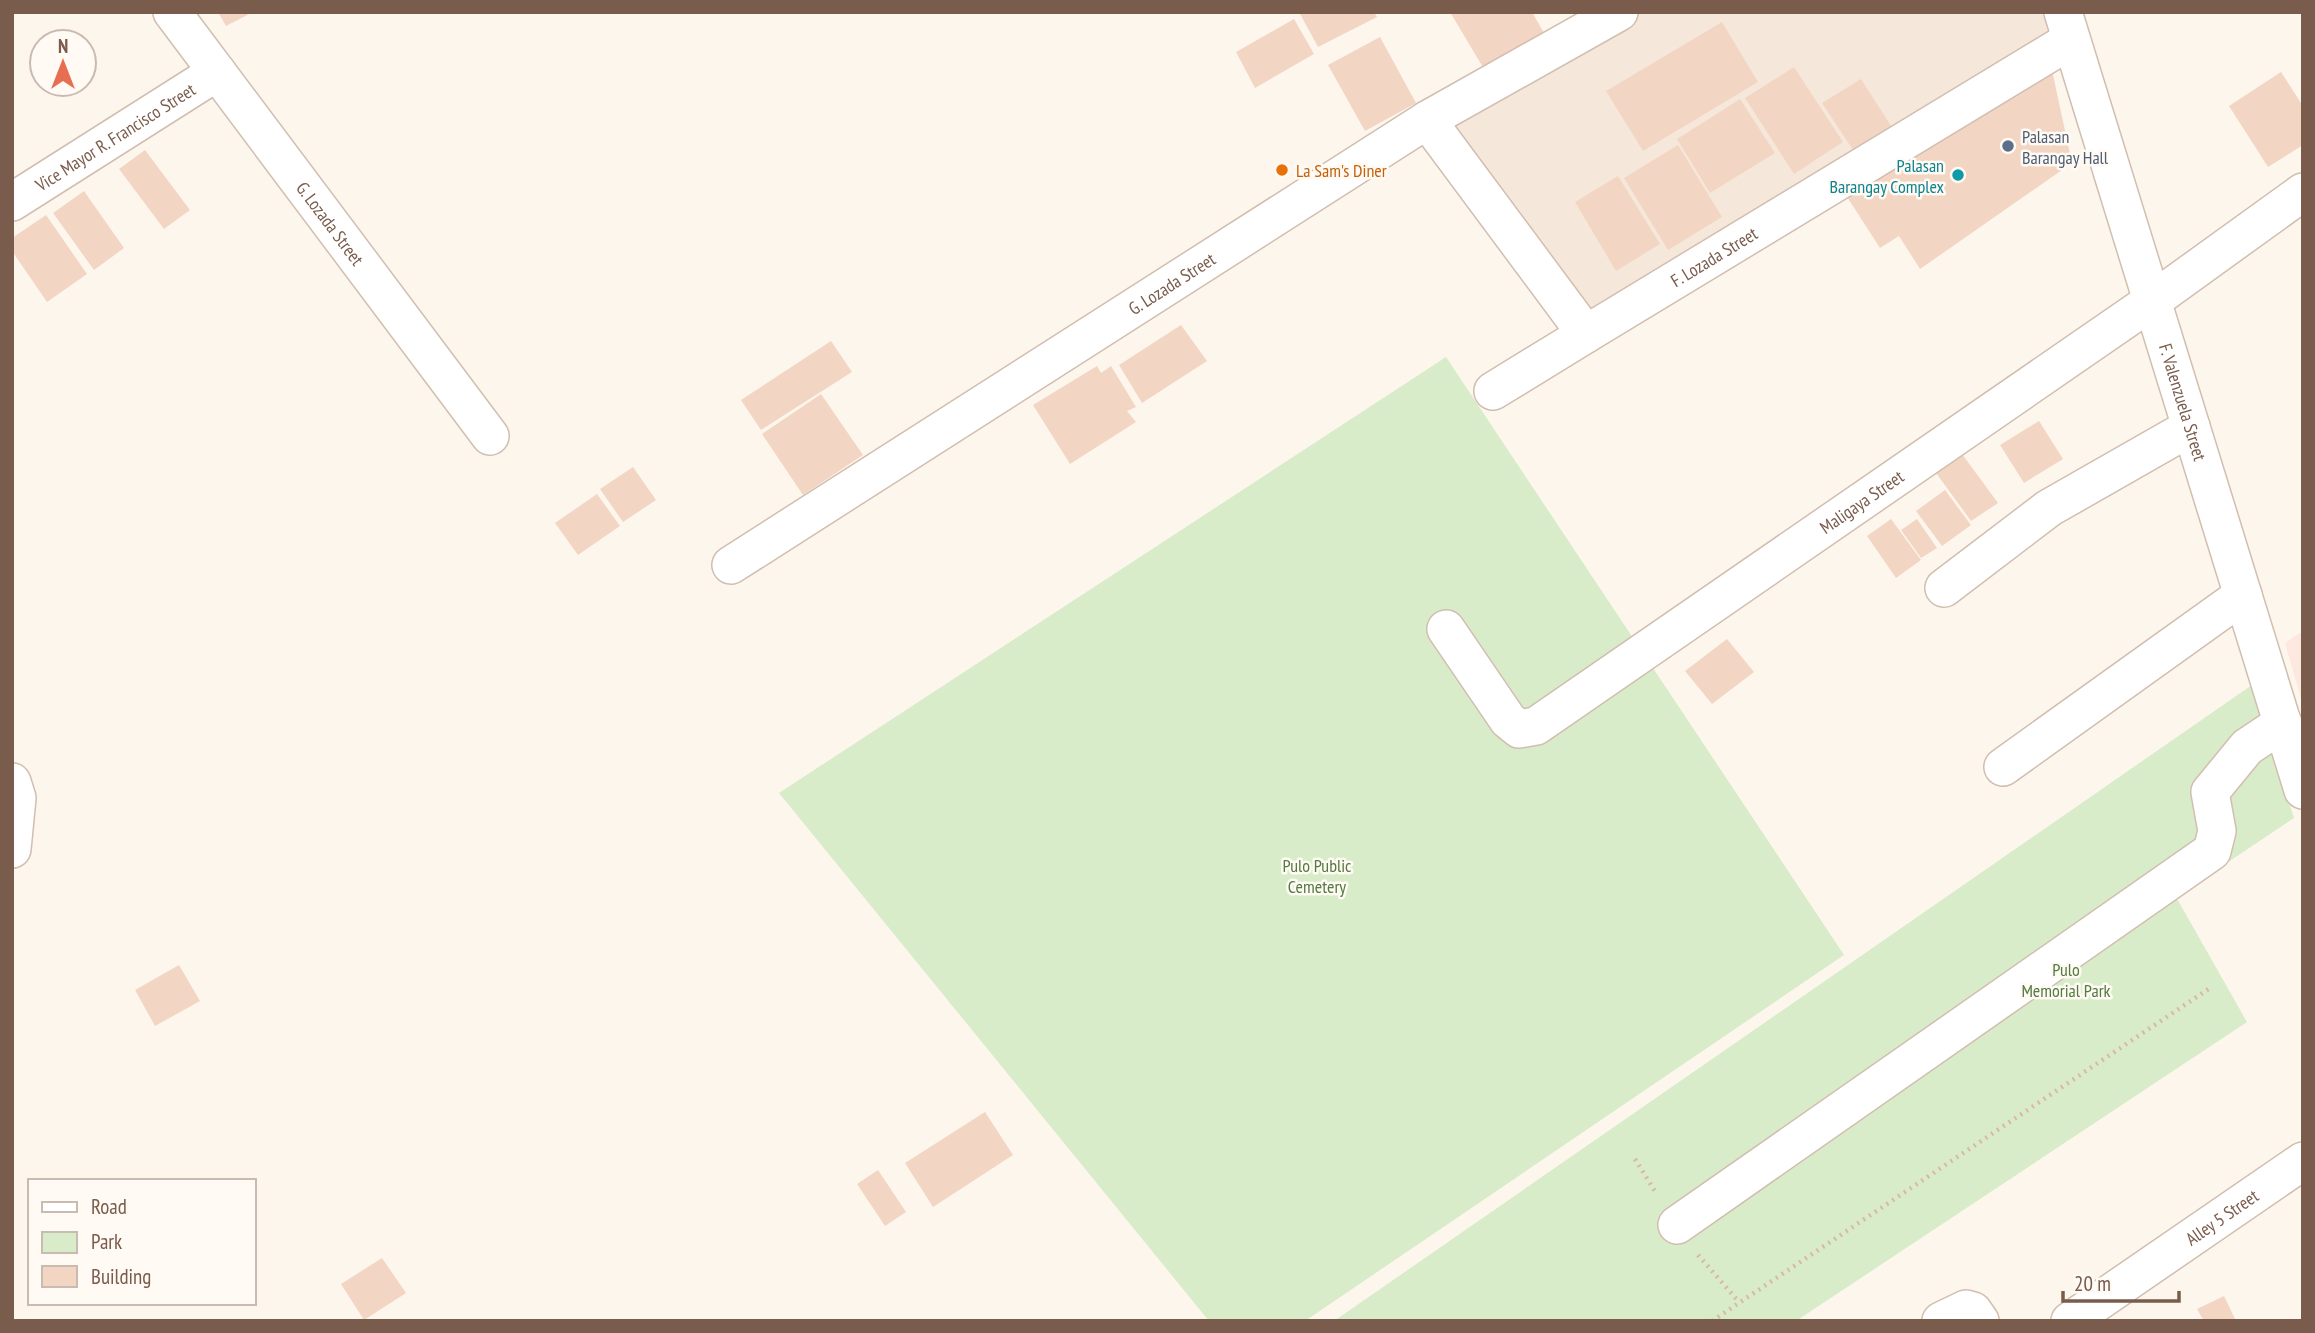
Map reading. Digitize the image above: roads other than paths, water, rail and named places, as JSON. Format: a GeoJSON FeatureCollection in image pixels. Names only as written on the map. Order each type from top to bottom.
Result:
{"type":"FeatureCollection","features":[{"type":"Feature","properties":{"kind":"street","name":"G. Lozada Street"},"geometry":{"type":"LineString","coordinates":[[172,12],[490,436]]}},
{"type":"Feature","properties":{"kind":"street","name":"G. Lozada Street"},"geometry":{"type":"LineString","coordinates":[[731,565],[1427,120],[1619,12]]}},
{"type":"Feature","properties":{"kind":"street","name":"F. Valenzuela Street"},"geometry":{"type":"LineString","coordinates":[[2067,26],[2303,790]]}},
{"type":"Feature","properties":{"kind":"street","name":"F. Lozada Street"},"geometry":{"type":"LineString","coordinates":[[1493,391],[2067,26]]}},
{"type":"Feature","properties":{"kind":"street","name":"Vice Mayor R. Francisco Street"},"geometry":{"type":"LineString","coordinates":[[12,202],[217,72]]}},
{"type":"Feature","properties":{"kind":"street"},"geometry":{"type":"LineString","coordinates":[[1427,120],[1586,334]]}},
{"type":"Feature","properties":{"kind":"street","name":"Maligaya Street"},"geometry":{"type":"LineString","coordinates":[[1446,629],[1508,720],[1519,729],[1536,726],[2152,301],[2303,192]]}},
{"type":"Feature","properties":{"kind":"street"},"geometry":{"type":"LineString","coordinates":[[1944,588],[2049,508],[2191,427]]}},
{"type":"Feature","properties":{"kind":"street"},"geometry":{"type":"LineString","coordinates":[[2003,767],[2243,595]]}},
{"type":"Feature","properties":{"kind":"street"},"geometry":{"type":"LineString","coordinates":[[1676,1225],[2212,851],[2217,831],[2210,793],[2247,747],[2286,735]]}},
{"type":"Feature","properties":{"kind":"street"},"geometry":{"type":"LineString","coordinates":[[12,782],[17,798],[12,849]]}},
{"type":"Feature","properties":{"kind":"street","name":"Alley 5 Street"},"geometry":{"type":"LineString","coordinates":[[2070,1321],[2303,1161]]}},
{"type":"Feature","properties":{"kind":"street"},"geometry":{"type":"LineString","coordinates":[[1941,1321],[1966,1309],[1973,1311],[1980,1321]]}},
{"type":"Feature","properties":{"kind":"place","name":"Palasan Barangay Hall"},"geometry":{"type":"Point","coordinates":[2008,146]}},
{"type":"Feature","properties":{"kind":"place","name":"La Sam's Diner"},"geometry":{"type":"Point","coordinates":[1282,170]}},
{"type":"Feature","properties":{"kind":"place","name":"Palasan Barangay Complex"},"geometry":{"type":"Point","coordinates":[1958,175]}},
{"type":"Feature","properties":{"kind":"park label","name":"Pulo Public Cemetery"},"geometry":{"type":"Point","coordinates":[1317,875]}},
{"type":"Feature","properties":{"kind":"park label","name":"Pulo Memorial Park"},"geometry":{"type":"Point","coordinates":[2066,979]}}]}
